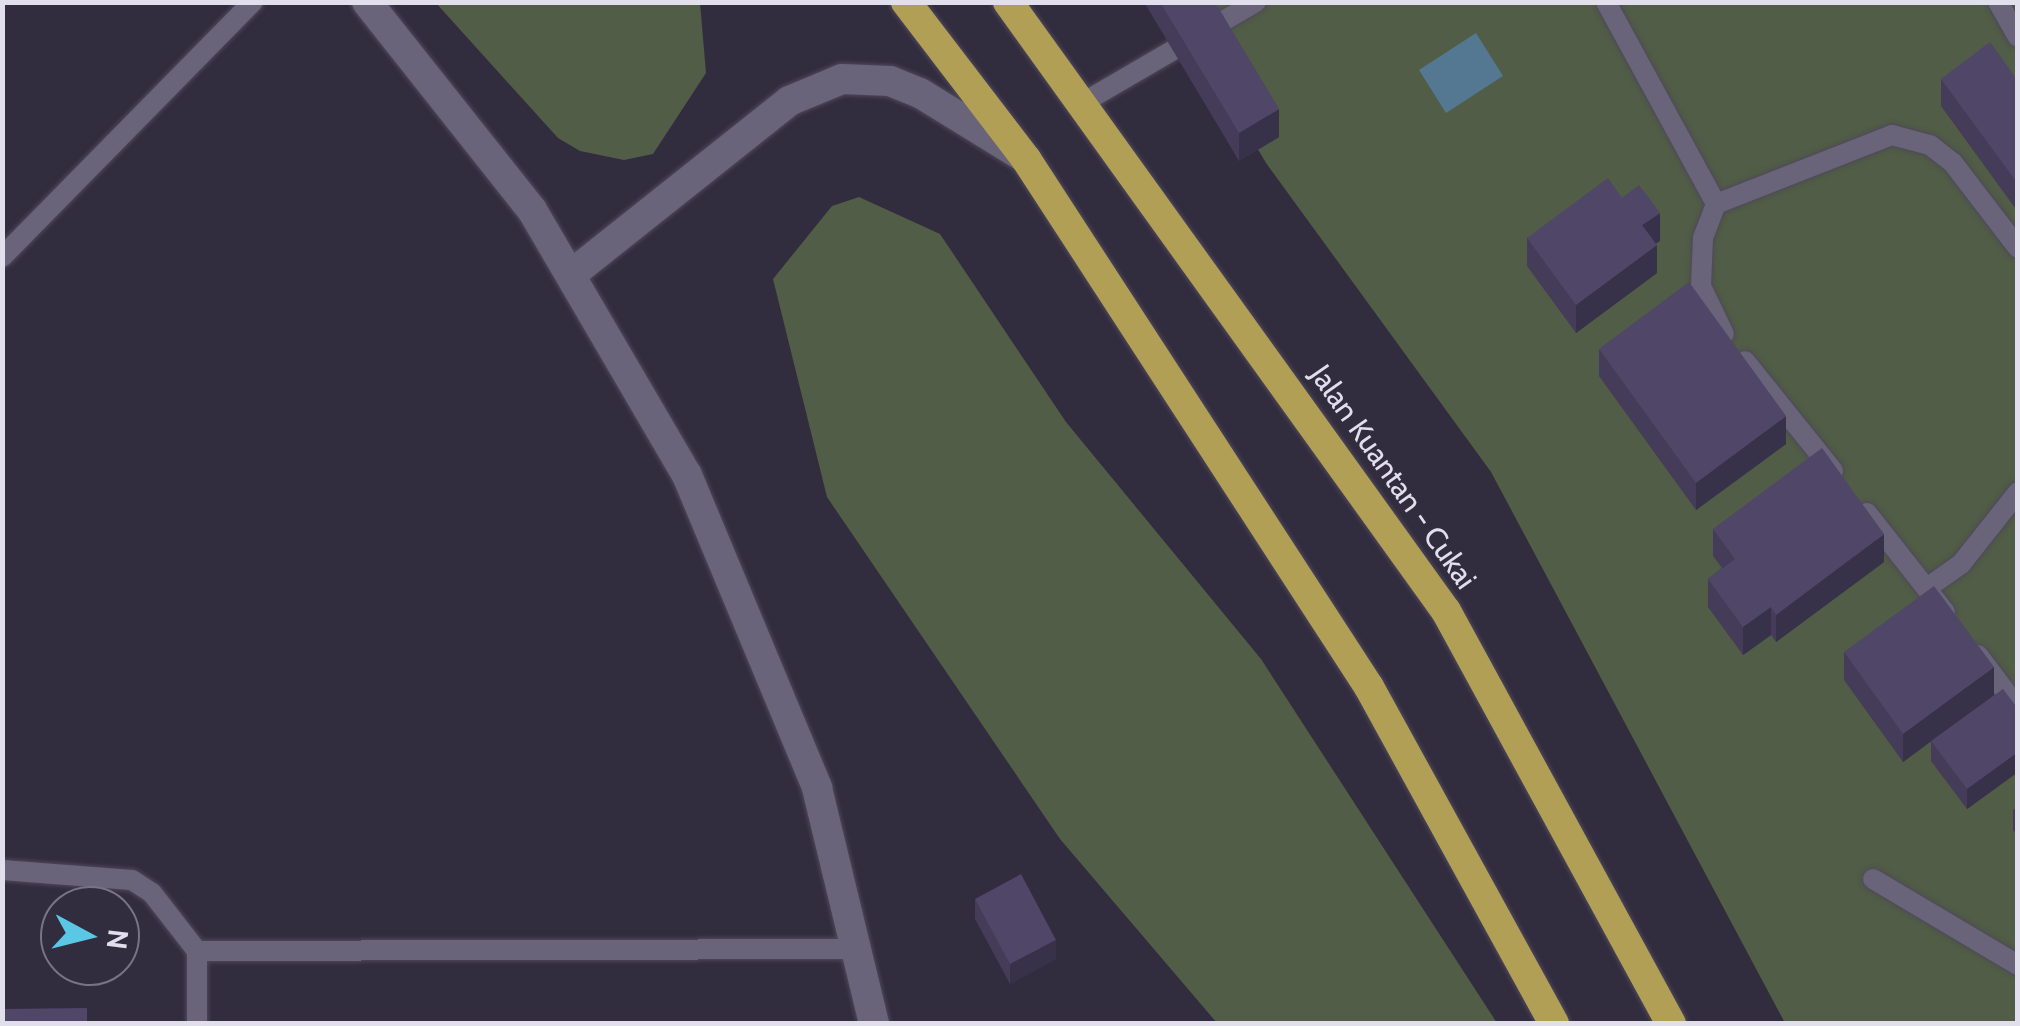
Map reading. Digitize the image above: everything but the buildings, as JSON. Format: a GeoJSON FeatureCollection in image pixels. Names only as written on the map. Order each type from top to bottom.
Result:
{"type":"FeatureCollection","features":[{"type":"Feature","properties":{"kind":"highway"},"geometry":{"type":"LineString","coordinates":[[906,2],[1026,159],[1370,687],[1554,1024]]}},
{"type":"Feature","properties":{"kind":"highway","name":"Jalan Kuantan - Cukai"},"geometry":{"type":"LineString","coordinates":[[1008,2],[1084,102],[1446,611],[1670,1024]]}},
{"type":"Feature","properties":{"kind":"street"},"geometry":{"type":"LineString","coordinates":[[367,2],[532,210],[573,273],[687,475],[817,788],[874,1024]]}},
{"type":"Feature","properties":{"kind":"street"},"geometry":{"type":"LineString","coordinates":[[573,273],[789,101],[842,79],[890,81],[920,93],[1026,159]]}},
{"type":"Feature","properties":{"kind":"lane"},"geometry":{"type":"LineString","coordinates":[[2,257],[254,2]]}},
{"type":"Feature","properties":{"kind":"lane"},"geometry":{"type":"LineString","coordinates":[[1084,102],[1256,2]]}},
{"type":"Feature","properties":{"kind":"lane"},"geometry":{"type":"LineString","coordinates":[[1606,2],[1716,204]]}},
{"type":"Feature","properties":{"kind":"lane"},"geometry":{"type":"LineString","coordinates":[[1998,2],[2018,37]]}},
{"type":"Feature","properties":{"kind":"lane"},"geometry":{"type":"LineString","coordinates":[[2018,248],[1953,163],[1930,145],[1892,135],[1716,204],[1703,238],[1700,286],[1715,324],[2018,708]]}},
{"type":"Feature","properties":{"kind":"lane"},"geometry":{"type":"LineString","coordinates":[[1927,588],[1961,564],[2018,492]]}},
{"type":"Feature","properties":{"kind":"lane"},"geometry":{"type":"LineString","coordinates":[[2,870],[132,880],[173,912],[196,951],[196,1024]]}},
{"type":"Feature","properties":{"kind":"lane"},"geometry":{"type":"LineString","coordinates":[[1872,878],[2018,966]]}},
{"type":"Feature","properties":{"kind":"lane"},"geometry":{"type":"LineString","coordinates":[[196,951],[858,949]]}},
{"type":"Feature","properties":{"kind":"green space"},"geometry":{"type":"Polygon","coordinates":[[[436,3],[700,3],[706,73],[653,154],[624,160],[580,151],[558,138],[436,3]]]}},
{"type":"Feature","properties":{"kind":"green space"},"geometry":{"type":"Polygon","coordinates":[[[1171,3],[2017,3],[2017,1023],[1785,1023],[1491,472],[1266,163],[1171,3]]]}},
{"type":"Feature","properties":{"kind":"green space"},"geometry":{"type":"Polygon","coordinates":[[[859,197],[940,234],[1066,422],[1261,659],[1497,1023],[1217,1023],[1060,839],[827,497],[773,279],[832,206],[859,197]]]}},
{"type":"Feature","properties":{"kind":"water"},"geometry":{"type":"Polygon","coordinates":[[[1476,33],[1503,76],[1446,113],[1419,70],[1476,33]]]}}]}
